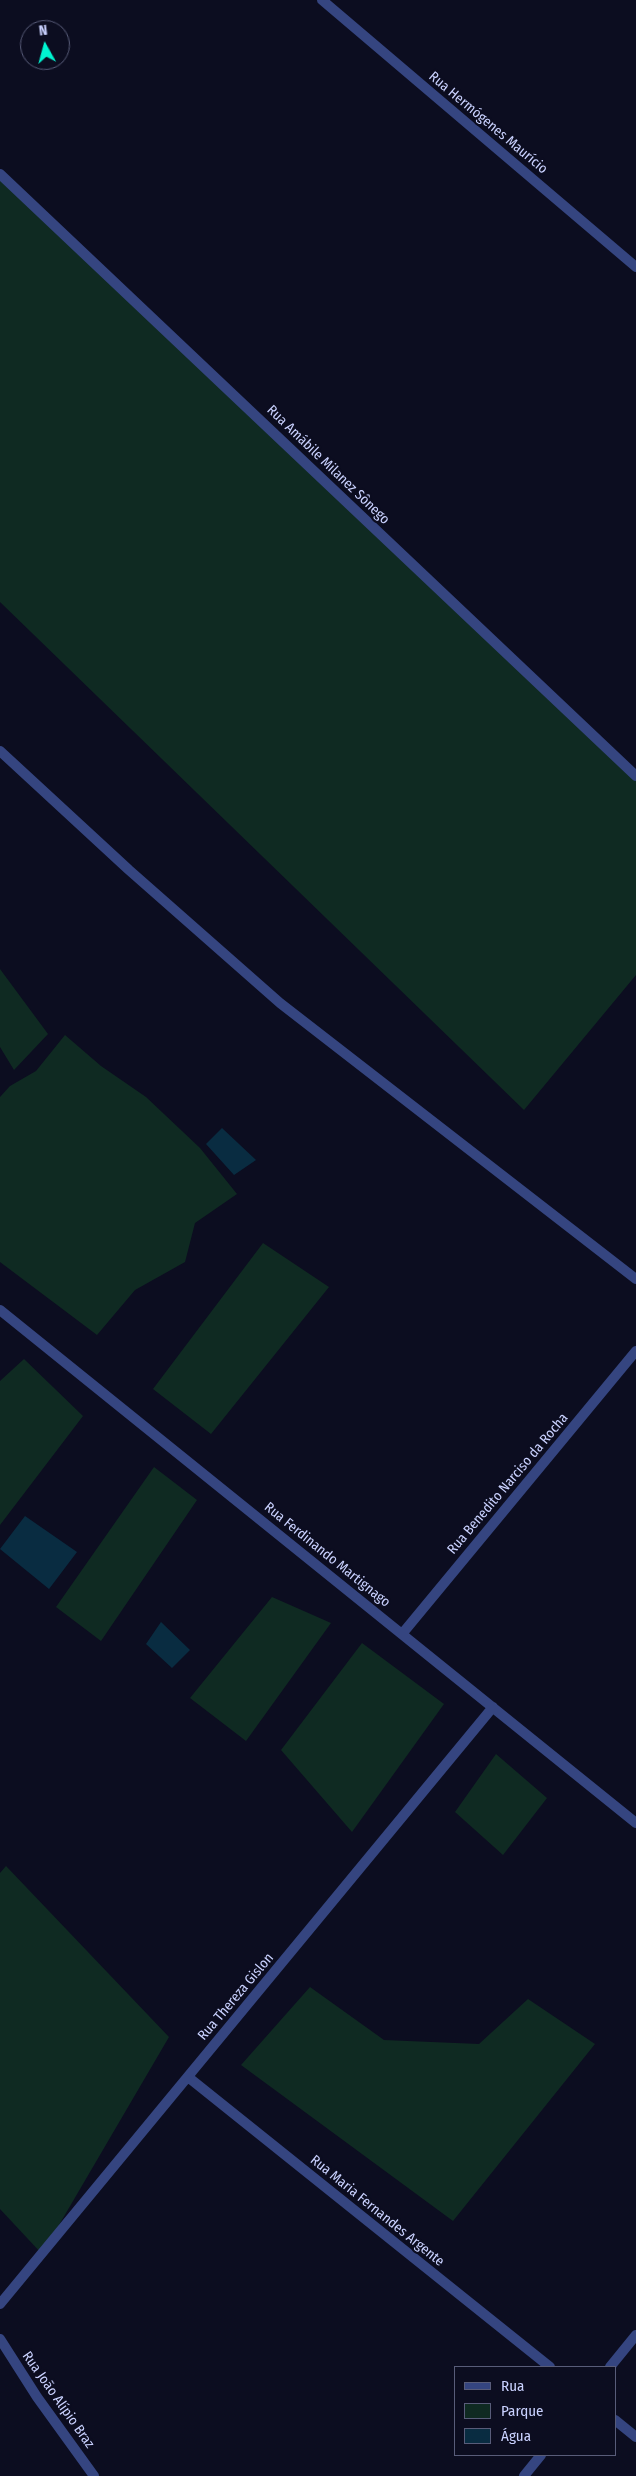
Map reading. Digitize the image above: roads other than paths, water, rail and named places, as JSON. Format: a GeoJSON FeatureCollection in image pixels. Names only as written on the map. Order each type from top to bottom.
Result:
{"type":"FeatureCollection","features":[{"type":"Feature","properties":{"kind":"street","name":"Rua Hermógenes Maurício"},"geometry":{"type":"LineString","coordinates":[[322,0],[636,267]]}},
{"type":"Feature","properties":{"kind":"street","name":"Rua Amábile Milanez Sônego"},"geometry":{"type":"LineString","coordinates":[[0,174],[636,776]]}},
{"type":"Feature","properties":{"kind":"street"},"geometry":{"type":"LineString","coordinates":[[0,750],[129,870],[280,1003],[636,1279]]}},
{"type":"Feature","properties":{"kind":"street","name":"Rua Ferdinando Martignago"},"geometry":{"type":"LineString","coordinates":[[0,1310],[636,1823]]}},
{"type":"Feature","properties":{"kind":"street","name":"Rua Benedito Narciso da Rocha"},"geometry":{"type":"LineString","coordinates":[[402,1634],[636,1351]]}},
{"type":"Feature","properties":{"kind":"street","name":"Rua Thereza Gislon"},"geometry":{"type":"LineString","coordinates":[[0,2304],[493,1707]]}},
{"type":"Feature","properties":{"kind":"street","name":"Rua Maria Fernandes Argente"},"geometry":{"type":"LineString","coordinates":[[188,2076],[549,2366]]}},
{"type":"Feature","properties":{"kind":"street"},"geometry":{"type":"LineString","coordinates":[[611,2366],[636,2335]]}},
{"type":"Feature","properties":{"kind":"street","name":"Rua João Alípio Braz"},"geometry":{"type":"LineString","coordinates":[[0,2339],[37,2397],[94,2476]]}},
{"type":"Feature","properties":{"kind":"street"},"geometry":{"type":"LineString","coordinates":[[616,2421],[636,2437]]}},
{"type":"Feature","properties":{"kind":"street"},"geometry":{"type":"LineString","coordinates":[[524,2476],[540,2456]]}},
{"type":"Feature","properties":{"kind":"water"},"geometry":{"type":"Polygon","coordinates":[[[222,1128],[256,1160],[234,1175],[206,1144],[222,1128]]]}},
{"type":"Feature","properties":{"kind":"water"},"geometry":{"type":"Polygon","coordinates":[[[25,1516],[77,1552],[49,1589],[0,1549],[25,1516]]]}},
{"type":"Feature","properties":{"kind":"water"},"geometry":{"type":"Polygon","coordinates":[[[161,1622],[190,1650],[172,1668],[146,1644],[161,1622]]]}}]}
